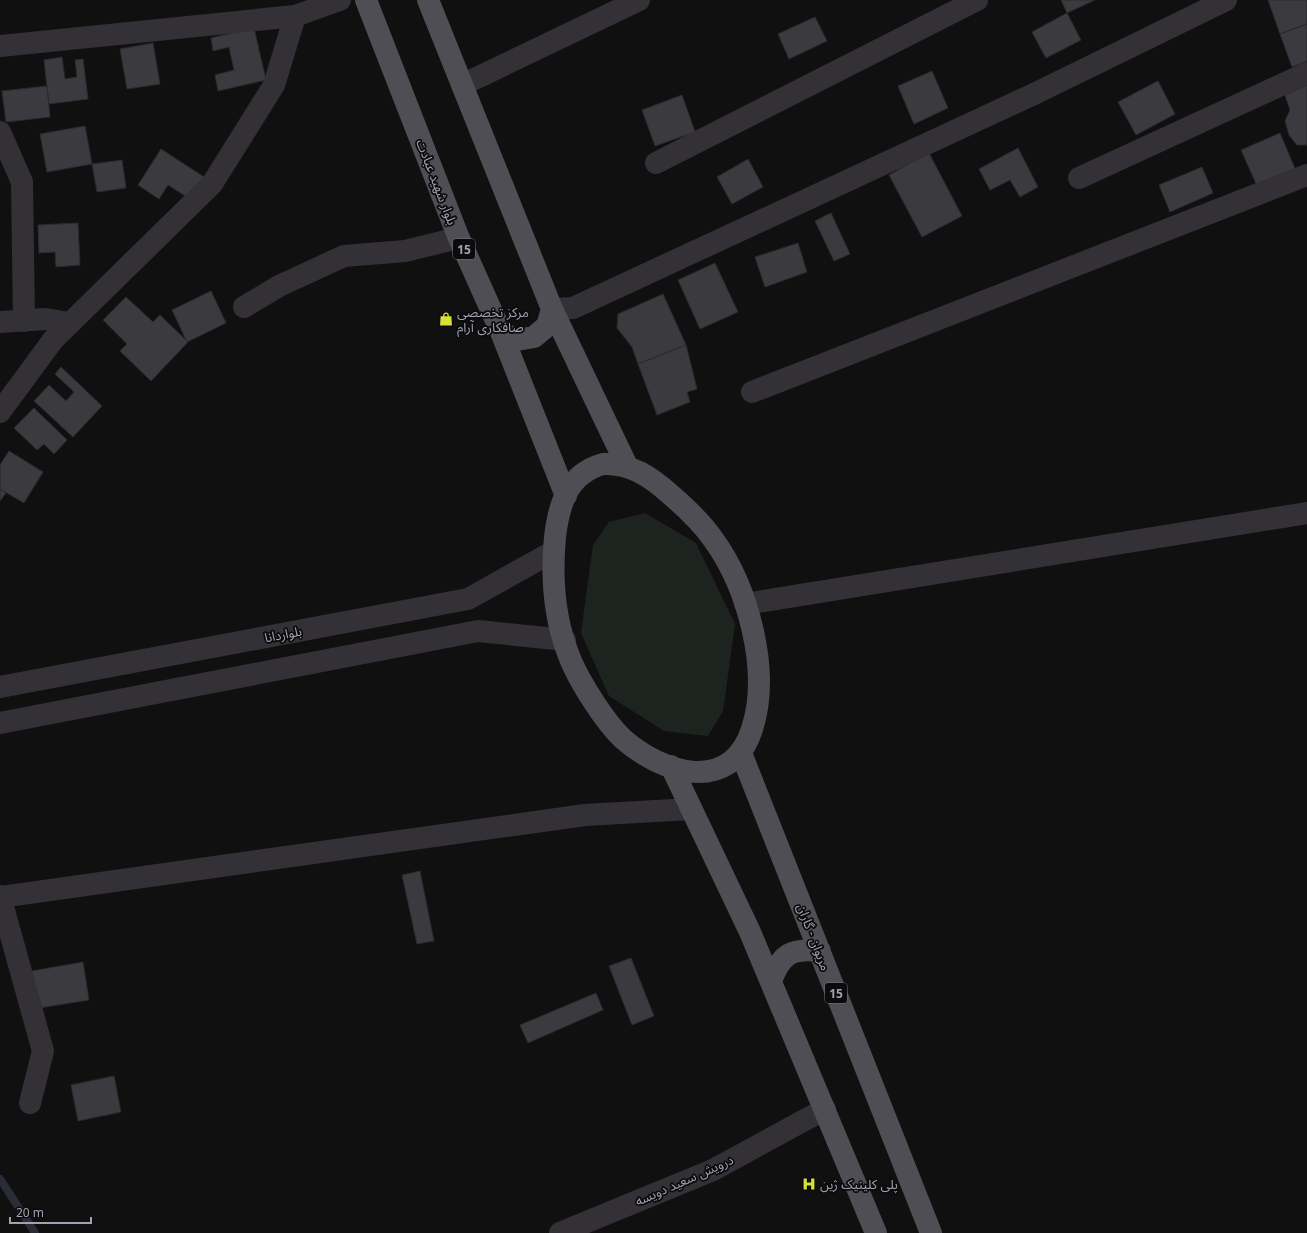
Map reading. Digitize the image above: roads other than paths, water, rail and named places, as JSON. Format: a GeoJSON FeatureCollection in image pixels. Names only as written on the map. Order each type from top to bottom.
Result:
{"type":"FeatureCollection","features":[{"type":"Feature","properties":{"kind":"main road","name":"بلوار شهید عبادت"},"geometry":{"type":"LineString","coordinates":[[366,0],[458,236],[501,332],[566,496]]}},
{"type":"Feature","properties":{"kind":"main road"},"geometry":{"type":"LineString","coordinates":[[428,0],[552,309],[627,466]]}},
{"type":"Feature","properties":{"kind":"main road"},"geometry":{"type":"LineString","coordinates":[[501,332],[516,340],[534,337],[547,326],[552,309]]}},
{"type":"Feature","properties":{"kind":"main road"},"geometry":{"type":"LineString","coordinates":[[603,464],[627,466],[658,484],[699,522],[714,540],[740,588],[755,635],[759,681],[752,729],[742,753],[728,765],[714,771],[698,773],[651,759],[622,738],[593,701],[571,661],[557,618],[553,586],[554,551],[556,529],[566,496],[575,478],[590,468],[603,464]]}},
{"type":"Feature","properties":{"kind":"main road","name":"مریوان - گاران"},"geometry":{"type":"LineString","coordinates":[[742,753],[931,1233]]}},
{"type":"Feature","properties":{"kind":"main road"},"geometry":{"type":"LineString","coordinates":[[671,766],[750,932],[876,1233]]}},
{"type":"Feature","properties":{"kind":"main road"},"geometry":{"type":"LineString","coordinates":[[771,981],[776,966],[788,954],[804,949],[820,951]]}},
{"type":"Feature","properties":{"kind":"street"},"geometry":{"type":"LineString","coordinates":[[0,46],[295,16],[340,0]]}},
{"type":"Feature","properties":{"kind":"street"},"geometry":{"type":"LineString","coordinates":[[462,85],[639,0]]}},
{"type":"Feature","properties":{"kind":"street"},"geometry":{"type":"LineString","coordinates":[[656,164],[977,0]]}},
{"type":"Feature","properties":{"kind":"street"},"geometry":{"type":"LineString","coordinates":[[552,309],[572,308],[1034,94],[1226,0]]}},
{"type":"Feature","properties":{"kind":"street"},"geometry":{"type":"LineString","coordinates":[[0,412],[53,340],[212,184],[274,85],[295,16]]}},
{"type":"Feature","properties":{"kind":"street"},"geometry":{"type":"LineString","coordinates":[[1079,178],[1307,73]]}},
{"type":"Feature","properties":{"kind":"street"},"geometry":{"type":"LineString","coordinates":[[0,132],[22,182],[24,321]]}},
{"type":"Feature","properties":{"kind":"street"},"geometry":{"type":"LineString","coordinates":[[752,392],[1307,175]]}},
{"type":"Feature","properties":{"kind":"street"},"geometry":{"type":"LineString","coordinates":[[244,307],[278,286],[344,256],[405,251],[446,242],[458,236]]}},
{"type":"Feature","properties":{"kind":"street"},"geometry":{"type":"LineString","coordinates":[[0,322],[46,319],[69,323]]}},
{"type":"Feature","properties":{"kind":"street"},"geometry":{"type":"LineString","coordinates":[[745,604],[1307,513]]}},
{"type":"Feature","properties":{"kind":"street","name":"بلواردانا"},"geometry":{"type":"LineString","coordinates":[[0,687],[468,599],[554,551]]}},
{"type":"Feature","properties":{"kind":"street"},"geometry":{"type":"LineString","coordinates":[[0,723],[478,631],[564,640]]}},
{"type":"Feature","properties":{"kind":"street"},"geometry":{"type":"LineString","coordinates":[[30,1103],[44,1051],[0,897],[585,815],[691,809]]}},
{"type":"Feature","properties":{"kind":"street","name":"درویش سعید دویسه"},"geometry":{"type":"LineString","coordinates":[[560,1233],[713,1170],[825,1109]]}},
{"type":"Feature","properties":{"kind":"waterway"},"geometry":{"type":"LineString","coordinates":[[0,1179],[35,1233]]}},
{"type":"Feature","properties":{"kind":"place","name":"مرکز تخصصی صافکاری آرام"},"geometry":{"type":"Point","coordinates":[446,319]}},
{"type":"Feature","properties":{"kind":"place","name":"پلی کلینیک ژین"},"geometry":{"type":"Point","coordinates":[809,1184]}}]}
